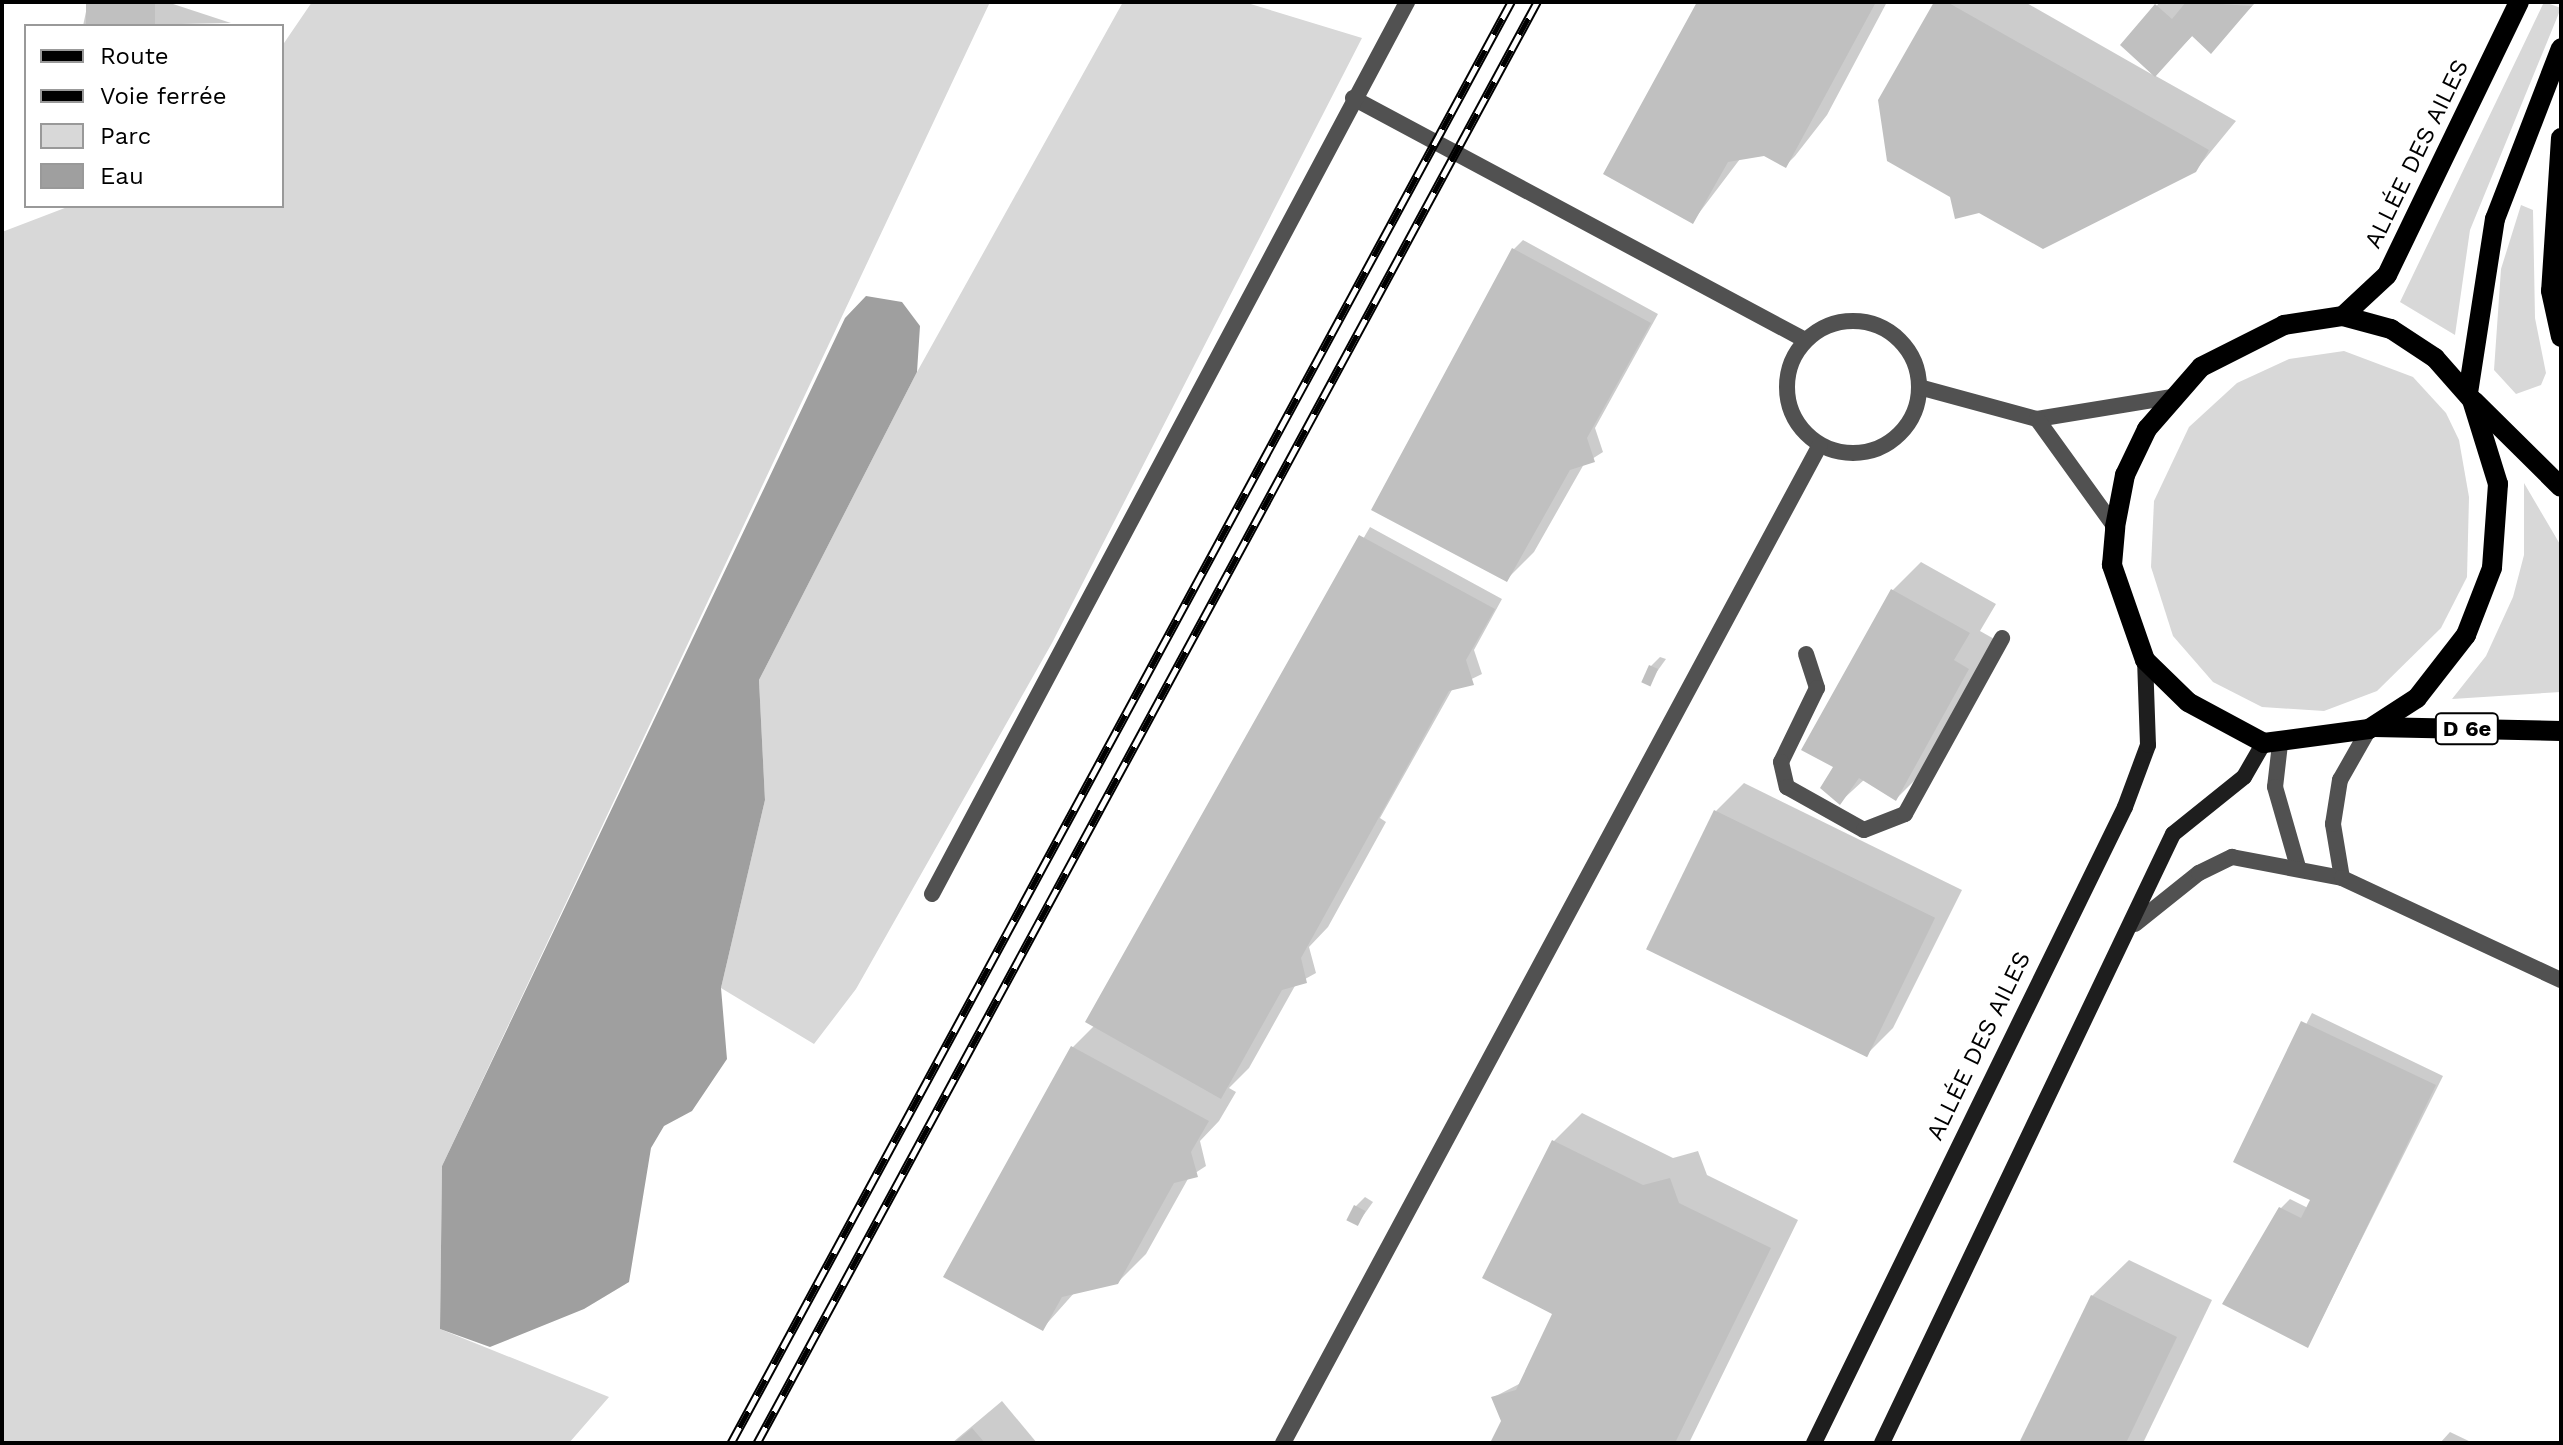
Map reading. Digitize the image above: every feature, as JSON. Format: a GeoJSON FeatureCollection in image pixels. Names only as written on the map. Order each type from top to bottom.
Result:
{"type":"FeatureCollection","features":[{"type":"Feature","properties":{"kind":"main road","name":"ALLÉE DES AILES"},"geometry":{"type":"LineString","coordinates":[[2343,316],[2387,275],[2519,2]]}},
{"type":"Feature","properties":{"kind":"main road"},"geometry":{"type":"LineString","coordinates":[[2561,48],[2495,219],[2470,396],[2498,484],[2483,603],[2426,688],[2371,728],[2272,743],[2188,702],[2145,660],[2112,565],[2115,527],[2125,475],[2172,397],[2201,367],[2247,339],[2343,316],[2391,329],[2435,358],[2470,396],[2561,487]]}},
{"type":"Feature","properties":{"kind":"main road"},"geometry":{"type":"LineString","coordinates":[[2561,138],[2551,291],[2561,337]]}},
{"type":"Feature","properties":{"kind":"main road","name":"ALLÉE DES AILES"},"geometry":{"type":"LineString","coordinates":[[1814,1443],[2125,807],[2148,745],[2145,660]]}},
{"type":"Feature","properties":{"kind":"main road","name":"D 6e"},"geometry":{"type":"LineString","coordinates":[[2371,728],[2561,731]]}},
{"type":"Feature","properties":{"kind":"main road"},"geometry":{"type":"LineString","coordinates":[[1882,1443],[2135,924],[2173,834],[2244,777],[2272,743]]}},
{"type":"Feature","properties":{"kind":"street"},"geometry":{"type":"LineString","coordinates":[[932,894],[1353,98],[1407,2]]}},
{"type":"Feature","properties":{"kind":"street"},"geometry":{"type":"LineString","coordinates":[[1353,98],[1805,340]]}},
{"type":"Feature","properties":{"kind":"street"},"geometry":{"type":"LineString","coordinates":[[1834,323],[1885,329],[1910,353],[1919,387],[1911,420],[1887,444],[1853,454],[1820,445],[1788,405],[1788,370],[1805,340],[1834,323]]}},
{"type":"Feature","properties":{"kind":"street"},"geometry":{"type":"LineString","coordinates":[[1919,387],[2037,419],[2172,397]]}},
{"type":"Feature","properties":{"kind":"street"},"geometry":{"type":"LineString","coordinates":[[2037,419],[2115,527]]}},
{"type":"Feature","properties":{"kind":"street"},"geometry":{"type":"LineString","coordinates":[[1283,1443],[1820,445]]}},
{"type":"Feature","properties":{"kind":"street"},"geometry":{"type":"LineString","coordinates":[[1806,654],[1817,688],[1781,762],[1787,787],[1864,830],[1905,814],[2002,638]]}},
{"type":"Feature","properties":{"kind":"street"},"geometry":{"type":"LineString","coordinates":[[2342,878],[2333,824],[2340,780],[2371,728]]}},
{"type":"Feature","properties":{"kind":"street"},"geometry":{"type":"LineString","coordinates":[[2272,743],[2275,787],[2298,867]]}},
{"type":"Feature","properties":{"kind":"street"},"geometry":{"type":"LineString","coordinates":[[2135,924],[2199,873],[2232,857],[2298,867],[2342,878],[2561,980]]}},
{"type":"Feature","properties":{"kind":"green space"},"geometry":{"type":"Polygon","coordinates":[[[312,2],[990,2],[442,1166],[440,1329],[609,1397],[569,1443],[2,1443],[2,232],[65,208],[284,208],[284,43],[312,2]]]}},
{"type":"Feature","properties":{"kind":"green space"},"geometry":{"type":"Polygon","coordinates":[[[1123,2],[1244,2],[1362,38],[1052,643],[856,989],[814,1044],[721,988],[765,800],[759,680],[917,372],[1123,2]]]}},
{"type":"Feature","properties":{"kind":"green space"},"geometry":{"type":"Polygon","coordinates":[[[2544,2],[2561,8],[2470,230],[2455,335],[2400,302],[2544,2]]]}},
{"type":"Feature","properties":{"kind":"green space"},"geometry":{"type":"Polygon","coordinates":[[[2521,205],[2533,210],[2535,318],[2546,373],[2541,385],[2516,394],[2494,370],[2501,269],[2521,205]]]}},
{"type":"Feature","properties":{"kind":"green space"},"geometry":{"type":"Polygon","coordinates":[[[2344,351],[2413,377],[2446,413],[2459,440],[2469,497],[2467,577],[2441,628],[2377,691],[2324,711],[2262,707],[2213,682],[2173,636],[2151,567],[2154,501],[2189,427],[2237,383],[2289,359],[2344,351]]]}},
{"type":"Feature","properties":{"kind":"green space"},"geometry":{"type":"Polygon","coordinates":[[[2524,483],[2561,546],[2561,692],[2452,699],[2486,656],[2513,597],[2524,555],[2524,483]]]}},
{"type":"Feature","properties":{"kind":"water"},"geometry":{"type":"Polygon","coordinates":[[[866,296],[902,302],[920,326],[917,372],[759,680],[765,800],[721,988],[727,1059],[692,1111],[664,1126],[651,1148],[629,1282],[584,1309],[490,1347],[440,1329],[442,1166],[845,318],[866,296]]]}},
{"type":"Feature","properties":{"kind":"building"},"geometry":{"type":"Polygon","coordinates":[[[86,2],[155,2],[155,24],[86,24],[86,2]]]}},
{"type":"Feature","properties":{"kind":"building"},"geometry":{"type":"Polygon","coordinates":[[[1697,2],[1876,2],[1786,168],[1764,156],[1728,162],[1693,224],[1603,174],[1697,2]]]}},
{"type":"Feature","properties":{"kind":"building"},"geometry":{"type":"Polygon","coordinates":[[[1934,2],[1947,2],[2209,150],[2196,172],[2043,249],[1979,213],[1955,219],[1950,197],[1887,161],[1878,100],[1934,2]]]}},
{"type":"Feature","properties":{"kind":"building"},"geometry":{"type":"Polygon","coordinates":[[[2186,2],[2252,6],[2211,54],[2192,36],[2155,77],[2120,45],[2155,4],[2172,19],[2186,2]]]}},
{"type":"Feature","properties":{"kind":"building"},"geometry":{"type":"Polygon","coordinates":[[[1512,248],[1651,323],[1587,438],[1595,462],[1570,470],[1507,582],[1371,510],[1512,248]]]}},
{"type":"Feature","properties":{"kind":"building"},"geometry":{"type":"Polygon","coordinates":[[[1359,535],[1495,609],[1466,660],[1474,685],[1449,691],[1301,958],[1307,983],[1282,990],[1221,1099],[1085,1022],[1359,535]]]}},
{"type":"Feature","properties":{"kind":"building"},"geometry":{"type":"Polygon","coordinates":[[[1891,589],[1970,633],[1954,660],[1969,669],[1896,801],[1859,778],[1840,805],[1820,788],[1833,767],[1801,750],[1891,589]]]}},
{"type":"Feature","properties":{"kind":"building"},"geometry":{"type":"Polygon","coordinates":[[[1649,665],[1658,669],[1650,686],[1641,682],[1649,665]]]}},
{"type":"Feature","properties":{"kind":"building"},"geometry":{"type":"Polygon","coordinates":[[[1714,810],[1935,918],[1867,1057],[1646,949],[1714,810]]]}},
{"type":"Feature","properties":{"kind":"building"},"geometry":{"type":"Polygon","coordinates":[[[2301,1021],[2436,1085],[2308,1348],[2222,1304],[2279,1207],[2301,1218],[2310,1200],[2233,1162],[2301,1021]]]}},
{"type":"Feature","properties":{"kind":"building"},"geometry":{"type":"Polygon","coordinates":[[[1071,1046],[1209,1121],[1191,1152],[1198,1177],[1174,1183],[1118,1284],[1062,1297],[1043,1331],[943,1277],[1071,1046]]]}},
{"type":"Feature","properties":{"kind":"building"},"geometry":{"type":"Polygon","coordinates":[[[1552,1140],[1643,1185],[1670,1178],[1679,1203],[1771,1248],[1675,1443],[1490,1443],[1501,1421],[1491,1397],[1516,1390],[1552,1314],[1482,1278],[1552,1140]]]}},
{"type":"Feature","properties":{"kind":"building"},"geometry":{"type":"Polygon","coordinates":[[[1354,1205],[1366,1211],[1358,1226],[1346,1220],[1354,1205]]]}},
{"type":"Feature","properties":{"kind":"building"},"geometry":{"type":"Polygon","coordinates":[[[2091,1295],[2177,1337],[2126,1443],[2019,1443],[2091,1295]]]}},
{"type":"Feature","properties":{"kind":"building"},"geometry":{"type":"Polygon","coordinates":[[[972,1428],[985,1443],[954,1443],[972,1428]]]}},
{"type":"Feature","properties":{"kind":"railway"},"geometry":{"type":"LineString","coordinates":[[731,1443],[1511,2]]}},
{"type":"Feature","properties":{"kind":"railway"},"geometry":{"type":"LineString","coordinates":[[757,1443],[1537,2]]}}]}
